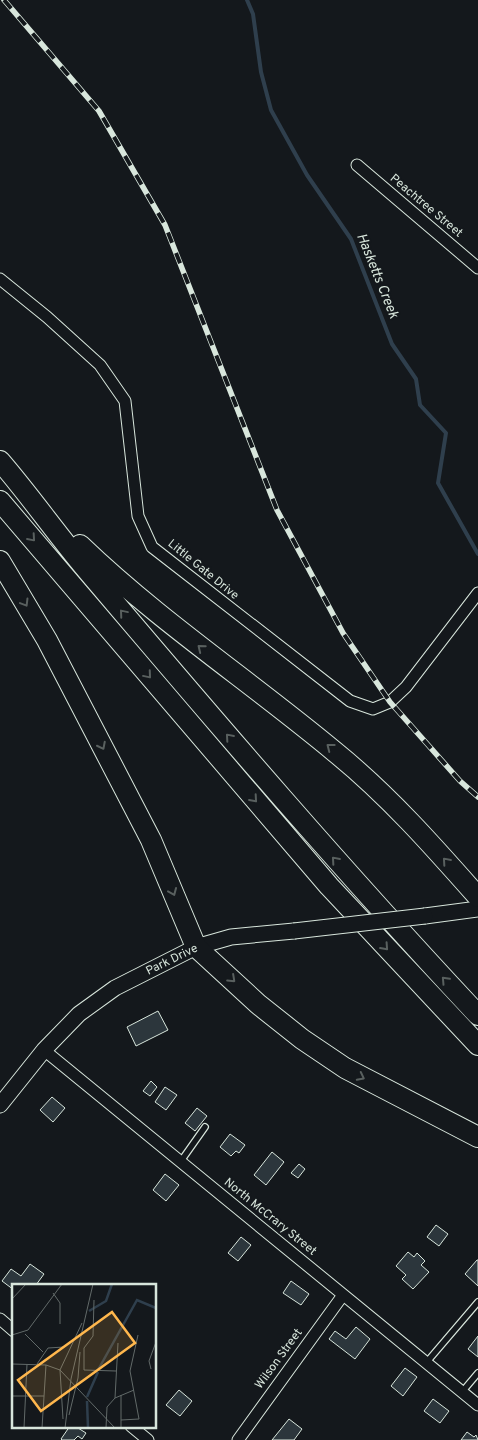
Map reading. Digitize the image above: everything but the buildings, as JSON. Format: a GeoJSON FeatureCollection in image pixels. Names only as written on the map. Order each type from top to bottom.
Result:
{"type":"FeatureCollection","features":[{"type":"Feature","properties":{"kind":"highway"},"geometry":{"type":"LineString","coordinates":[[0,462],[35,501],[120,583],[336,752],[410,820],[478,897]]}},
{"type":"Feature","properties":{"kind":"highway"},"geometry":{"type":"LineString","coordinates":[[0,501],[323,878],[478,1045]]}},
{"type":"Feature","properties":{"kind":"highway"},"geometry":{"type":"LineString","coordinates":[[35,501],[80,562],[229,738],[374,904],[478,1015]]}},
{"type":"Feature","properties":{"kind":"highway"},"geometry":{"type":"LineString","coordinates":[[0,561],[47,640],[151,840],[196,947],[258,1004],[302,1039],[338,1063],[478,1137]]}},
{"type":"Feature","properties":{"kind":"main road","name":"Park Drive"},"geometry":{"type":"LineString","coordinates":[[0,1105],[44,1050],[79,1014],[115,988],[196,947],[230,937],[478,909]]}},
{"type":"Feature","properties":{"kind":"street","name":"Peachtree Street"},"geometry":{"type":"LineString","coordinates":[[357,165],[478,268]]}},
{"type":"Feature","properties":{"kind":"street","name":"Little Gate Drive"},"geometry":{"type":"LineString","coordinates":[[0,279],[47,317],[100,365],[125,401],[138,516],[152,547],[350,701],[373,709],[390,702],[406,687],[478,593]]}},
{"type":"Feature","properties":{"kind":"street","name":"North McCrary Street"},"geometry":{"type":"LineString","coordinates":[[44,1050],[478,1406]]}},
{"type":"Feature","properties":{"kind":"street","name":"Wilson Street"},"geometry":{"type":"LineString","coordinates":[[238,1440],[343,1295]]}},
{"type":"Feature","properties":{"kind":"street"},"geometry":{"type":"LineString","coordinates":[[0,1319],[12,1329]]}},
{"type":"Feature","properties":{"kind":"street"},"geometry":{"type":"LineString","coordinates":[[133,1428],[148,1440]]}},
{"type":"Feature","properties":{"kind":"lane"},"geometry":{"type":"LineString","coordinates":[[181,1161],[205,1127]]}},
{"type":"Feature","properties":{"kind":"lane"},"geometry":{"type":"LineString","coordinates":[[426,1363],[478,1302]]}},
{"type":"Feature","properties":{"kind":"lane"},"geometry":{"type":"LineString","coordinates":[[462,1392],[478,1373]]}},
{"type":"Feature","properties":{"kind":"waterway","name":"Hasketts Creek"},"geometry":{"type":"LineString","coordinates":[[247,0],[253,14],[261,72],[271,110],[307,175],[351,239],[392,344],[416,379],[420,405],[446,433],[438,483],[478,554]]}},
{"type":"Feature","properties":{"kind":"railway"},"geometry":{"type":"LineString","coordinates":[[4,0],[99,111],[165,225],[277,510],[343,633],[390,702],[460,781],[478,797]]}}]}
